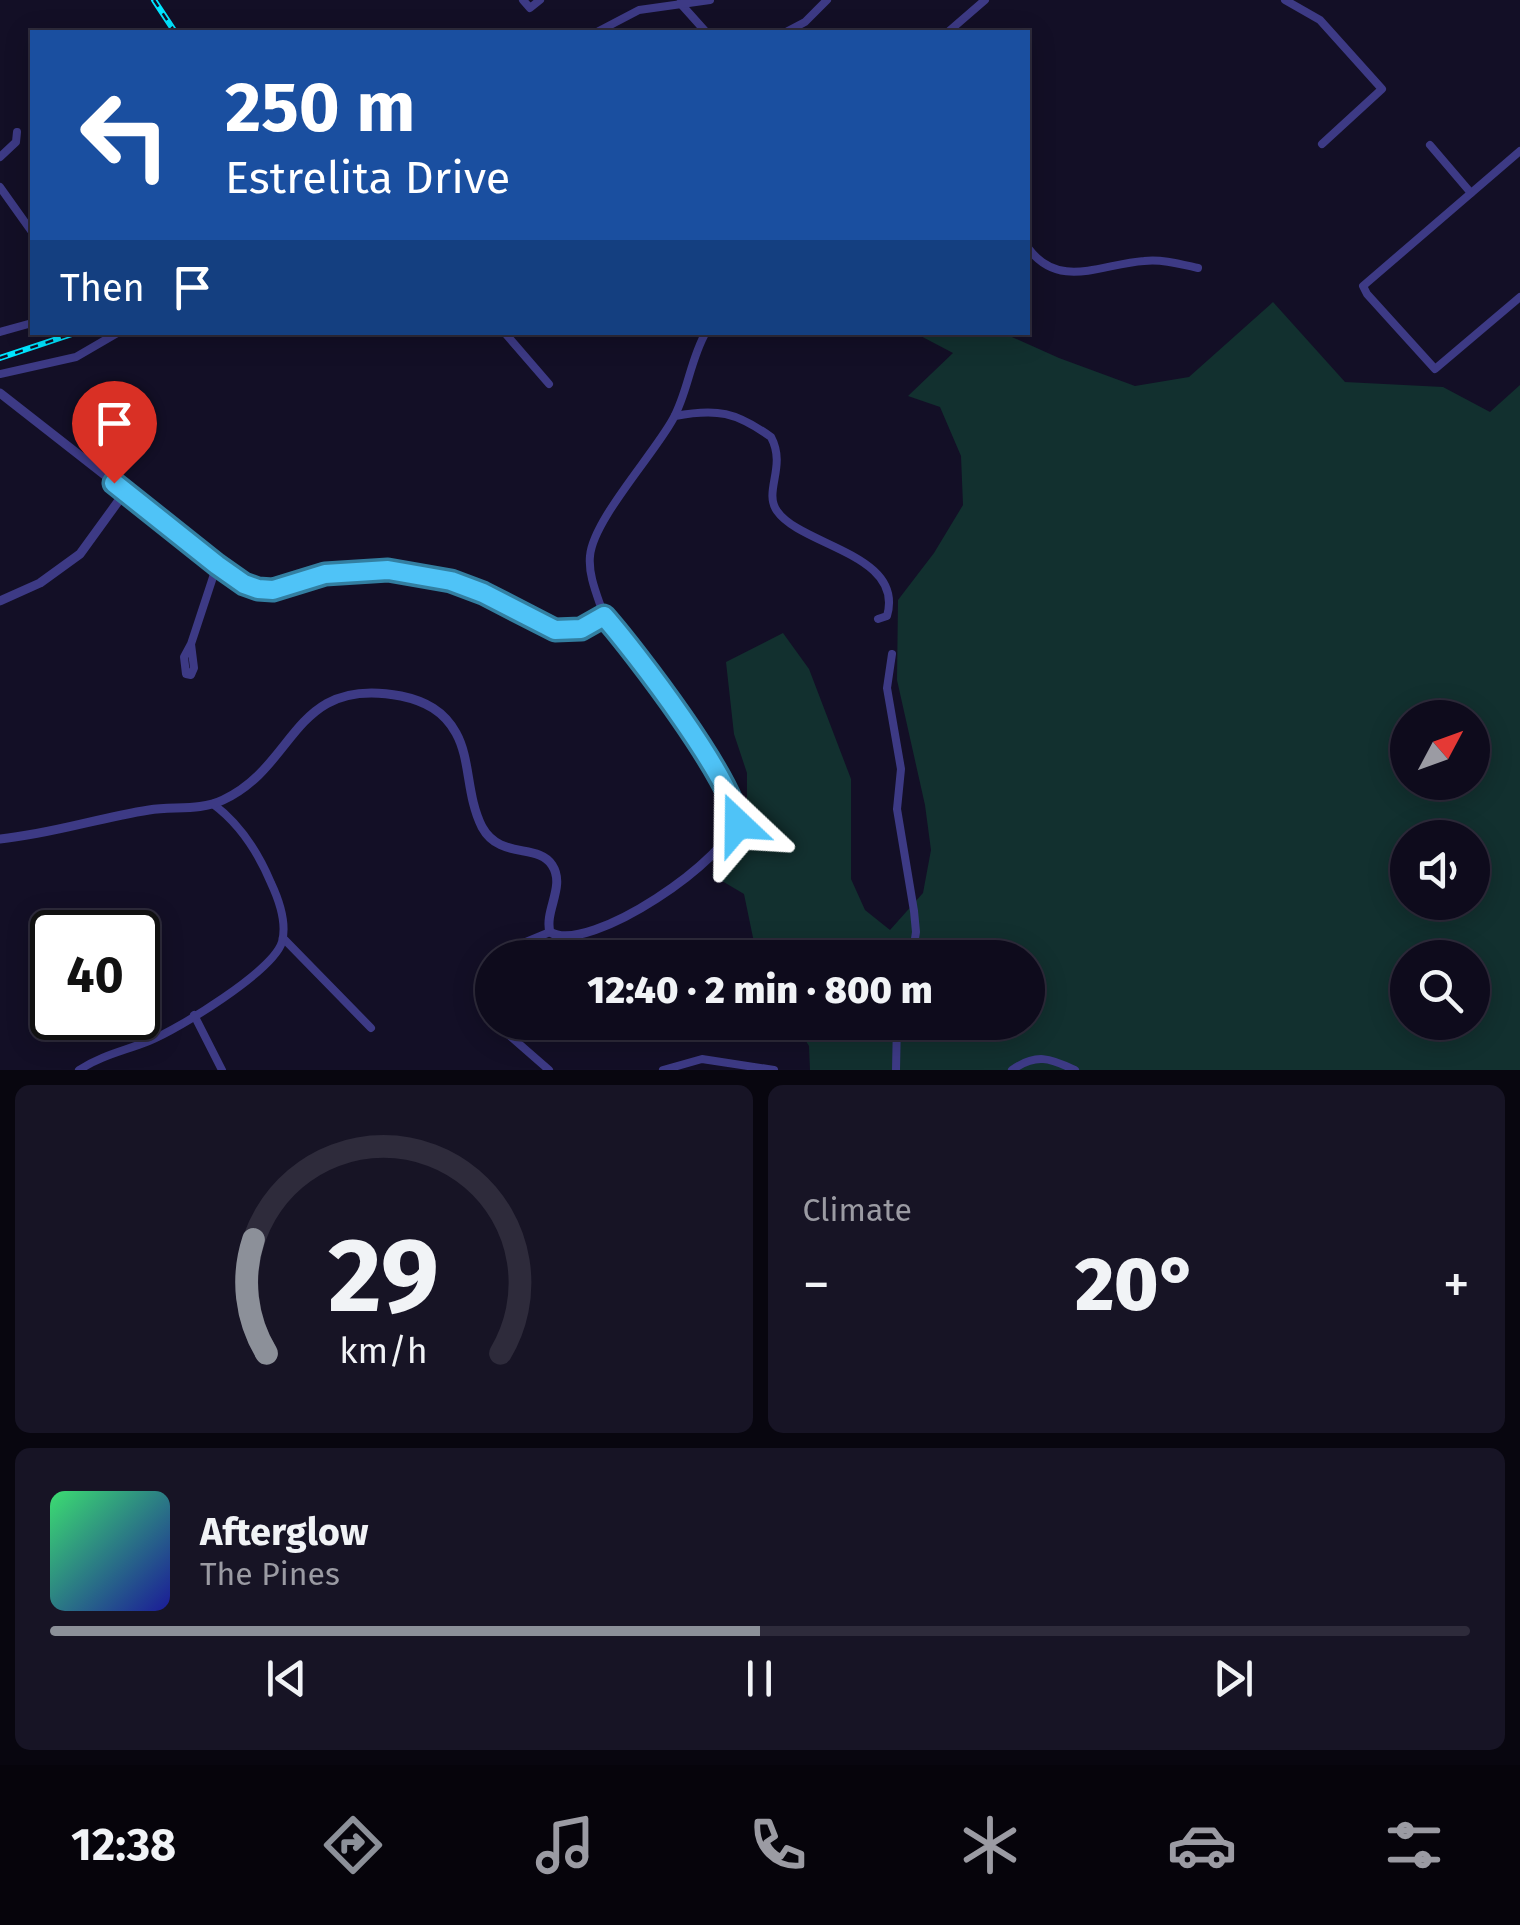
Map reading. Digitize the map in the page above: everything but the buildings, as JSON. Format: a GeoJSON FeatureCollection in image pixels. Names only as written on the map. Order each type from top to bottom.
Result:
{"type":"FeatureCollection","features":[{"type":"Feature","properties":{"kind":"street"},"geometry":{"type":"LineString","coordinates":[[523,0],[530,8],[540,0]]}},
{"type":"Feature","properties":{"kind":"street"},"geometry":{"type":"LineString","coordinates":[[602,30],[639,10],[710,0]]}},
{"type":"Feature","properties":{"kind":"street"},"geometry":{"type":"LineString","coordinates":[[790,30],[827,0]]}},
{"type":"Feature","properties":{"kind":"street"},"geometry":{"type":"LineString","coordinates":[[950,30],[985,0]]}},
{"type":"Feature","properties":{"kind":"street"},"geometry":{"type":"LineString","coordinates":[[1284,0],[1320,20],[1382,89],[1322,144]]}},
{"type":"Feature","properties":{"kind":"street"},"geometry":{"type":"LineString","coordinates":[[679,2],[704,30]]}},
{"type":"Feature","properties":{"kind":"street"},"geometry":{"type":"LineString","coordinates":[[0,157],[16,142],[17,132]]}},
{"type":"Feature","properties":{"kind":"street"},"geometry":{"type":"LineString","coordinates":[[1430,145],[1471,193]]}},
{"type":"Feature","properties":{"kind":"street"},"geometry":{"type":"LineString","coordinates":[[1520,151],[1364,286],[1434,369],[1520,297]]}},
{"type":"Feature","properties":{"kind":"street"},"geometry":{"type":"LineString","coordinates":[[0,186],[30,229]]}},
{"type":"Feature","properties":{"kind":"street"},"geometry":{"type":"LineString","coordinates":[[1030,250],[1055,270],[1072,274],[1146,260],[1198,268]]}},
{"type":"Feature","properties":{"kind":"street"},"geometry":{"type":"LineString","coordinates":[[0,332],[30,324]]}},
{"type":"Feature","properties":{"kind":"street"},"geometry":{"type":"LineString","coordinates":[[0,374],[76,357],[114,335]]}},
{"type":"Feature","properties":{"kind":"street"},"geometry":{"type":"LineString","coordinates":[[507,335],[549,384]]}},
{"type":"Feature","properties":{"kind":"street"},"geometry":{"type":"LineString","coordinates":[[0,839],[66,830],[154,809],[213,804],[236,792],[264,768],[300,722],[328,704],[372,691],[428,704],[443,715],[460,740],[468,791],[490,838],[507,849],[542,856],[554,868],[550,932],[557,936],[586,932],[615,922],[660,898],[733,834],[738,824],[728,793],[664,693],[604,616],[590,556],[597,531],[675,416],[691,363],[705,335]]}},
{"type":"Feature","properties":{"kind":"street"},"geometry":{"type":"LineString","coordinates":[[0,393],[244,584],[273,590],[325,574],[361,570],[405,572],[451,581],[483,593],[555,630],[581,629],[604,616]]}},
{"type":"Feature","properties":{"kind":"street"},"geometry":{"type":"LineString","coordinates":[[675,416],[722,412],[771,437],[778,459],[772,495],[776,510],[791,524],[856,557],[871,569],[889,598],[888,616],[878,619]]}},
{"type":"Feature","properties":{"kind":"street"},"geometry":{"type":"LineString","coordinates":[[0,601],[40,582],[76,557],[125,492]]}},
{"type":"Feature","properties":{"kind":"street"},"geometry":{"type":"LineString","coordinates":[[192,644],[217,565]]}},
{"type":"Feature","properties":{"kind":"street"},"geometry":{"type":"LineString","coordinates":[[892,654],[887,688],[901,768],[898,821],[914,911],[915,940]]}},
{"type":"Feature","properties":{"kind":"street"},"geometry":{"type":"LineString","coordinates":[[79,1070],[110,1052],[158,1036],[194,1015],[235,990],[278,952],[284,924],[262,861],[240,829],[213,804]]}},
{"type":"Feature","properties":{"kind":"street"},"geometry":{"type":"LineString","coordinates":[[531,940],[550,932]]}},
{"type":"Feature","properties":{"kind":"street"},"geometry":{"type":"LineString","coordinates":[[283,938],[371,1028]]}},
{"type":"Feature","properties":{"kind":"street"},"geometry":{"type":"LineString","coordinates":[[194,1015],[222,1070]]}},
{"type":"Feature","properties":{"kind":"street"},"geometry":{"type":"LineString","coordinates":[[515,1040],[549,1070]]}},
{"type":"Feature","properties":{"kind":"street"},"geometry":{"type":"LineString","coordinates":[[885,1070],[897,1070],[896,1040]]}},
{"type":"Feature","properties":{"kind":"street"},"geometry":{"type":"LineString","coordinates":[[1012,1070],[1032,1058],[1075,1070]]}},
{"type":"Feature","properties":{"kind":"street"},"geometry":{"type":"LineString","coordinates":[[663,1070],[691,1060],[712,1059],[774,1070]]}},
{"type":"Feature","properties":{"kind":"green space"},"geometry":{"type":"Polygon","coordinates":[[[1273,302],[1345,382],[1443,387],[1490,412],[1520,385],[1520,1070],[810,1070],[805,1040],[1045,1040],[1045,940],[753,940],[744,894],[712,875],[747,822],[747,773],[734,734],[726,662],[783,633],[809,669],[851,779],[851,879],[865,910],[890,930],[923,893],[931,850],[897,680],[898,600],[934,553],[963,505],[961,456],[940,407],[908,396],[953,353],[919,335],[1007,335],[1135,386],[1189,377],[1273,302]]]}},
{"type":"Feature","properties":{"kind":"railway"},"geometry":{"type":"LineString","coordinates":[[154,0],[174,30]]}},
{"type":"Feature","properties":{"kind":"railway"},"geometry":{"type":"LineString","coordinates":[[0,358],[69,335]]}},
{"type":"Feature","properties":{"kind":"route"},"geometry":{"type":"LineString","coordinates":[[114,483],[217,565],[258,589],[273,590],[325,574],[388,570],[451,581],[555,630],[581,629],[604,616],[664,693],[728,793],[738,824]]}}]}
